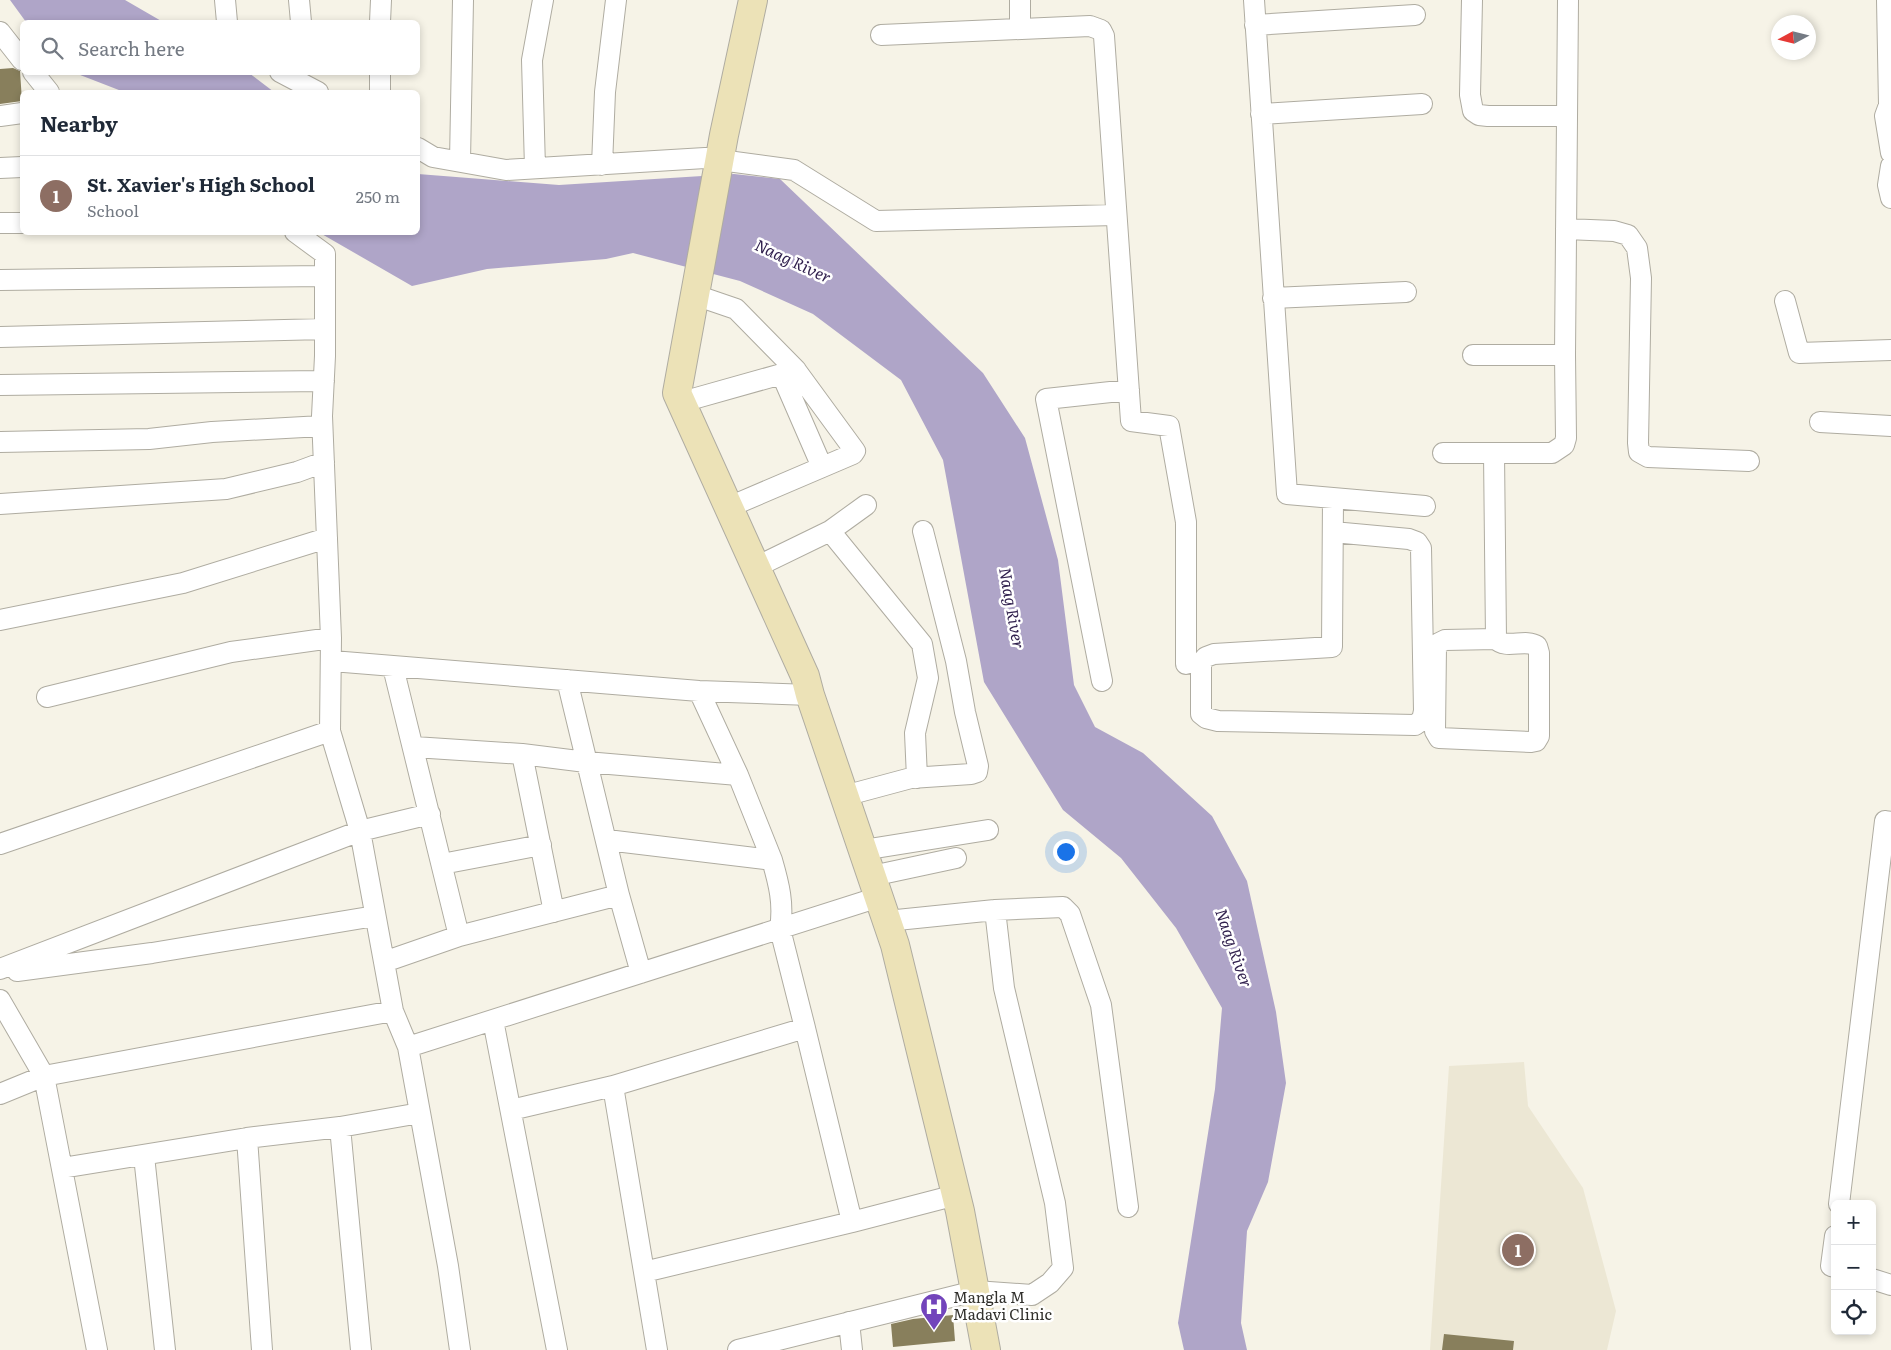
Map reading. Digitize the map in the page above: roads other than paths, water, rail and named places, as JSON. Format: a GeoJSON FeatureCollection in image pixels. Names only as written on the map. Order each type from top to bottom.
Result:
{"type":"FeatureCollection","features":[{"type":"Feature","properties":{"kind":"street"},"geometry":{"type":"LineString","coordinates":[[225,0],[227,20]]}},
{"type":"Feature","properties":{"kind":"street"},"geometry":{"type":"LineString","coordinates":[[299,0],[301,20]]}},
{"type":"Feature","properties":{"kind":"street"},"geometry":{"type":"LineString","coordinates":[[380,0],[380,20]]}},
{"type":"Feature","properties":{"kind":"street"},"geometry":{"type":"LineString","coordinates":[[460,161],[463,0]]}},
{"type":"Feature","properties":{"kind":"street"},"geometry":{"type":"LineString","coordinates":[[534,168],[532,60],[543,0]]}},
{"type":"Feature","properties":{"kind":"street"},"geometry":{"type":"LineString","coordinates":[[602,165],[605,92],[616,0]]}},
{"type":"Feature","properties":{"kind":"street"},"geometry":{"type":"LineString","coordinates":[[753,0],[720,159],[678,393],[805,676],[895,945],[956,1195],[986,1350]]}},
{"type":"Feature","properties":{"kind":"street"},"geometry":{"type":"LineString","coordinates":[[1020,0],[1020,29]]}},
{"type":"Feature","properties":{"kind":"street"},"geometry":{"type":"LineString","coordinates":[[1254,0],[1287,494],[1425,506]]}},
{"type":"Feature","properties":{"kind":"street"},"geometry":{"type":"LineString","coordinates":[[1472,0],[1470,88],[1474,111],[1480,115],[1488,116],[1567,116]]}},
{"type":"Feature","properties":{"kind":"street"},"geometry":{"type":"LineString","coordinates":[[1442,453],[1552,453],[1564,445],[1566,438],[1568,0]]}},
{"type":"Feature","properties":{"kind":"street"},"geometry":{"type":"LineString","coordinates":[[1887,0],[1889,105],[1885,116],[1891,153]]}},
{"type":"Feature","properties":{"kind":"street"},"geometry":{"type":"LineString","coordinates":[[1255,25],[1414,15]]}},
{"type":"Feature","properties":{"kind":"street"},"geometry":{"type":"LineString","coordinates":[[881,36],[1090,26],[1100,30],[1104,36],[1130,421],[1170,426],[1186,522],[1186,664]]}},
{"type":"Feature","properties":{"kind":"street"},"geometry":{"type":"LineString","coordinates":[[0,32],[20,57]]}},
{"type":"Feature","properties":{"kind":"street"},"geometry":{"type":"LineString","coordinates":[[35,75],[47,90]]}},
{"type":"Feature","properties":{"kind":"street"},"geometry":{"type":"LineString","coordinates":[[287,75],[309,84]]}},
{"type":"Feature","properties":{"kind":"street"},"geometry":{"type":"LineString","coordinates":[[380,75],[380,90]]}},
{"type":"Feature","properties":{"kind":"street"},"geometry":{"type":"LineString","coordinates":[[1261,114],[1422,104]]}},
{"type":"Feature","properties":{"kind":"street"},"geometry":{"type":"LineString","coordinates":[[0,116],[20,113]]}},
{"type":"Feature","properties":{"kind":"street"},"geometry":{"type":"LineString","coordinates":[[420,149],[433,156],[506,170],[720,159],[794,170],[876,221],[1115,215]]}},
{"type":"Feature","properties":{"kind":"street"},"geometry":{"type":"LineString","coordinates":[[1891,166],[1888,185],[1891,198]]}},
{"type":"Feature","properties":{"kind":"street"},"geometry":{"type":"LineString","coordinates":[[0,168],[20,167]]}},
{"type":"Feature","properties":{"kind":"street"},"geometry":{"type":"LineString","coordinates":[[0,223],[20,223]]}},
{"type":"Feature","properties":{"kind":"street"},"geometry":{"type":"LineString","coordinates":[[1566,229],[1614,231],[1628,235],[1637,248],[1641,278],[1639,452],[1648,457],[1749,461]]}},
{"type":"Feature","properties":{"kind":"street"},"geometry":{"type":"LineString","coordinates":[[298,235],[325,254],[322,426],[332,661],[330,732],[360,831],[393,1011],[408,1048],[448,1266],[460,1350]]}},
{"type":"Feature","properties":{"kind":"street"},"geometry":{"type":"LineString","coordinates":[[0,280],[325,276]]}},
{"type":"Feature","properties":{"kind":"street"},"geometry":{"type":"LineString","coordinates":[[696,291],[736,309],[853,446],[855,451],[853,454],[729,507]]}},
{"type":"Feature","properties":{"kind":"street"},"geometry":{"type":"LineString","coordinates":[[1274,298],[1406,292]]}},
{"type":"Feature","properties":{"kind":"street"},"geometry":{"type":"LineString","coordinates":[[1786,301],[1799,354],[1891,350]]}},
{"type":"Feature","properties":{"kind":"street"},"geometry":{"type":"LineString","coordinates":[[0,337],[325,329]]}},
{"type":"Feature","properties":{"kind":"street"},"geometry":{"type":"LineString","coordinates":[[1473,355],[1565,355]]}},
{"type":"Feature","properties":{"kind":"street"},"geometry":{"type":"LineString","coordinates":[[682,402],[789,372]]}},
{"type":"Feature","properties":{"kind":"street"},"geometry":{"type":"LineString","coordinates":[[789,372],[822,467]]}},
{"type":"Feature","properties":{"kind":"street"},"geometry":{"type":"LineString","coordinates":[[0,385],[324,381]]}},
{"type":"Feature","properties":{"kind":"street"},"geometry":{"type":"LineString","coordinates":[[1102,681],[1046,399],[1129,390]]}},
{"type":"Feature","properties":{"kind":"street"},"geometry":{"type":"LineString","coordinates":[[1820,422],[1891,426]]}},
{"type":"Feature","properties":{"kind":"street"},"geometry":{"type":"LineString","coordinates":[[0,442],[149,439],[212,432],[322,426]]}},
{"type":"Feature","properties":{"kind":"street"},"geometry":{"type":"LineString","coordinates":[[1494,453],[1496,639],[1499,643],[1533,643],[1538,646],[1540,653],[1539,736],[1536,741],[1531,742],[1440,738],[1435,731],[1436,647],[1445,640],[1496,639]]}},
{"type":"Feature","properties":{"kind":"street"},"geometry":{"type":"LineString","coordinates":[[0,504],[226,489],[297,472],[324,462]]}},
{"type":"Feature","properties":{"kind":"street"},"geometry":{"type":"LineString","coordinates":[[1333,499],[1332,647],[1214,654],[1206,657],[1201,663],[1201,714],[1206,718],[1218,721],[1415,725],[1422,720],[1424,711],[1421,548],[1417,542],[1409,539],[1333,532]]}},
{"type":"Feature","properties":{"kind":"street"},"geometry":{"type":"LineString","coordinates":[[756,567],[830,531],[866,505]]}},
{"type":"Feature","properties":{"kind":"street"},"geometry":{"type":"LineString","coordinates":[[830,531],[922,644],[928,678],[915,733],[917,778]]}},
{"type":"Feature","properties":{"kind":"street"},"geometry":{"type":"LineString","coordinates":[[844,796],[917,778],[977,772],[978,766],[965,712],[956,662],[923,532]]}},
{"type":"Feature","properties":{"kind":"street"},"geometry":{"type":"LineString","coordinates":[[0,620],[183,583],[327,538]]}},
{"type":"Feature","properties":{"kind":"street"},"geometry":{"type":"LineString","coordinates":[[47,696],[231,652],[331,638]]}},
{"type":"Feature","properties":{"kind":"street"},"geometry":{"type":"LineString","coordinates":[[332,661],[699,691],[810,695]]}},
{"type":"Feature","properties":{"kind":"street"},"geometry":{"type":"LineString","coordinates":[[393,667],[459,936]]}},
{"type":"Feature","properties":{"kind":"street"},"geometry":{"type":"LineString","coordinates":[[567,680],[586,762],[641,973]]}},
{"type":"Feature","properties":{"kind":"street"},"geometry":{"type":"LineString","coordinates":[[699,691],[738,775],[772,860],[781,889],[783,914],[780,928],[852,1222]]}},
{"type":"Feature","properties":{"kind":"street"},"geometry":{"type":"LineString","coordinates":[[0,844],[330,732]]}},
{"type":"Feature","properties":{"kind":"street"},"geometry":{"type":"LineString","coordinates":[[414,747],[522,754],[586,762],[738,775]]}},
{"type":"Feature","properties":{"kind":"street"},"geometry":{"type":"LineString","coordinates":[[522,754],[554,912]]}},
{"type":"Feature","properties":{"kind":"street"},"geometry":{"type":"LineString","coordinates":[[0,971],[360,831],[430,814]]}},
{"type":"Feature","properties":{"kind":"street"},"geometry":{"type":"LineString","coordinates":[[1839,1200],[1885,821],[1891,822]]}},
{"type":"Feature","properties":{"kind":"street"},"geometry":{"type":"LineString","coordinates":[[863,850],[988,830]]}},
{"type":"Feature","properties":{"kind":"street"},"geometry":{"type":"LineString","coordinates":[[607,840],[772,860]]}},
{"type":"Feature","properties":{"kind":"street"},"geometry":{"type":"LineString","coordinates":[[442,864],[541,845]]}},
{"type":"Feature","properties":{"kind":"street"},"geometry":{"type":"LineString","coordinates":[[408,1048],[879,898],[956,858]]}},
{"type":"Feature","properties":{"kind":"street"},"geometry":{"type":"LineString","coordinates":[[384,962],[459,936],[620,895]]}},
{"type":"Feature","properties":{"kind":"street"},"geometry":{"type":"LineString","coordinates":[[879,898],[995,910],[1063,907],[1070,914],[1101,1005],[1128,1207]]}},
{"type":"Feature","properties":{"kind":"street"},"geometry":{"type":"LineString","coordinates":[[738,1350],[769,1346],[849,1322],[975,1291],[1032,1295],[1050,1283],[1063,1268],[1055,1203],[1004,988],[995,910]]}},
{"type":"Feature","properties":{"kind":"street"},"geometry":{"type":"LineString","coordinates":[[0,971],[152,953],[375,916]]}},
{"type":"Feature","properties":{"kind":"street"},"geometry":{"type":"LineString","coordinates":[[0,1000],[44,1076],[97,1350]]}},
{"type":"Feature","properties":{"kind":"street"},"geometry":{"type":"LineString","coordinates":[[0,1094],[44,1076],[393,1011]]}},
{"type":"Feature","properties":{"kind":"street"},"geometry":{"type":"LineString","coordinates":[[493,1020],[557,1350]]}},
{"type":"Feature","properties":{"kind":"street"},"geometry":{"type":"LineString","coordinates":[[510,1110],[613,1086],[805,1028]]}},
{"type":"Feature","properties":{"kind":"street"},"geometry":{"type":"LineString","coordinates":[[613,1086],[657,1350]]}},
{"type":"Feature","properties":{"kind":"street"},"geometry":{"type":"LineString","coordinates":[[62,1168],[247,1138],[340,1127],[420,1113]]}},
{"type":"Feature","properties":{"kind":"street"},"geometry":{"type":"LineString","coordinates":[[340,1127],[361,1350]]}},
{"type":"Feature","properties":{"kind":"street"},"geometry":{"type":"LineString","coordinates":[[247,1138],[262,1350]]}},
{"type":"Feature","properties":{"kind":"street"},"geometry":{"type":"LineString","coordinates":[[144,1156],[165,1350]]}},
{"type":"Feature","properties":{"kind":"street"},"geometry":{"type":"LineString","coordinates":[[644,1272],[956,1195]]}},
{"type":"Feature","properties":{"kind":"street"},"geometry":{"type":"LineString","coordinates":[[1876,1280],[1891,1285]]}},
{"type":"Feature","properties":{"kind":"street"},"geometry":{"type":"LineString","coordinates":[[849,1322],[852,1350]]}},
{"type":"Feature","properties":{"kind":"water"},"geometry":{"type":"Polygon","coordinates":[[[10,0],[125,0],[160,20],[25,20],[10,0]]]}},
{"type":"Feature","properties":{"kind":"water"},"geometry":{"type":"Polygon","coordinates":[[[80,75],[252,75],[271,90],[119,90],[80,75]]]}},
{"type":"Feature","properties":{"kind":"water","name":"Naag River"},"geometry":{"type":"Polygon","coordinates":[[[420,174],[559,185],[734,174],[780,179],[983,373],[1025,438],[1058,560],[1074,685],[1095,727],[1143,753],[1212,816],[1247,881],[1276,1012],[1286,1083],[1268,1182],[1247,1231],[1241,1323],[1247,1350],[1184,1350],[1178,1323],[1215,1089],[1222,1008],[1176,928],[1121,858],[1063,810],[984,682],[943,460],[901,380],[813,314],[740,281],[633,253],[606,259],[487,269],[412,286],[323,235],[420,235],[420,174]]]}},
{"type":"Feature","properties":{"kind":"place","name":"St. Xavier's High School"},"geometry":{"type":"Point","coordinates":[1518,1250]}},
{"type":"Feature","properties":{"kind":"place","name":"Mangla M Madavi Clinic"},"geometry":{"type":"Point","coordinates":[934,1331]}}]}
